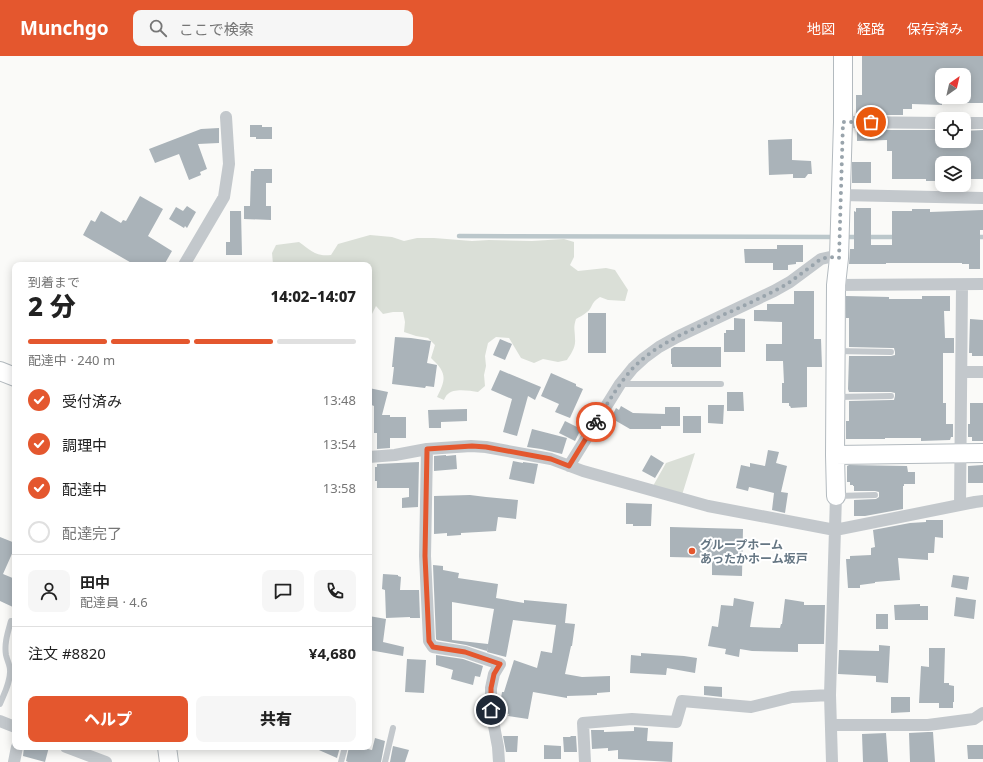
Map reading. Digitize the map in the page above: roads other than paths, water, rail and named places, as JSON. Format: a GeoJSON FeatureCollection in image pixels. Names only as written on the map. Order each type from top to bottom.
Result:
{"type":"FeatureCollection","features":[{"type":"Feature","properties":{"kind":"street"},"geometry":{"type":"LineString","coordinates":[[832,762],[830,695],[836,496],[836,285],[839,258],[841,195],[843,56]]}},
{"type":"Feature","properties":{"kind":"street"},"geometry":{"type":"LineString","coordinates":[[186,262],[224,197],[229,164],[226,117]]}},
{"type":"Feature","properties":{"kind":"street"},"geometry":{"type":"LineString","coordinates":[[843,122],[935,122]]}},
{"type":"Feature","properties":{"kind":"street"},"geometry":{"type":"LineString","coordinates":[[971,122],[983,123]]}},
{"type":"Feature","properties":{"kind":"street"},"geometry":{"type":"LineString","coordinates":[[841,195],[983,198]]}},
{"type":"Feature","properties":{"kind":"street"},"geometry":{"type":"LineString","coordinates":[[569,466],[620,384],[633,368],[644,358],[676,337],[774,291],[790,282],[821,259],[830,257],[839,258]]}},
{"type":"Feature","properties":{"kind":"street"},"geometry":{"type":"LineString","coordinates":[[836,285],[983,284]]}},
{"type":"Feature","properties":{"kind":"street"},"geometry":{"type":"LineString","coordinates":[[960,505],[962,285]]}},
{"type":"Feature","properties":{"kind":"street"},"geometry":{"type":"LineString","coordinates":[[0,371],[12,376]]}},
{"type":"Feature","properties":{"kind":"street"},"geometry":{"type":"LineString","coordinates":[[962,372],[983,372]]}},
{"type":"Feature","properties":{"kind":"street"},"geometry":{"type":"LineString","coordinates":[[372,457],[395,455],[427,449],[472,446],[486,447],[551,459],[569,466],[708,506],[835,530],[975,502],[983,502]]}},
{"type":"Feature","properties":{"kind":"street"},"geometry":{"type":"LineString","coordinates":[[427,449],[425,556],[429,641],[433,647],[465,652],[500,664],[494,674],[491,688],[491,710],[498,747],[498,762]]}},
{"type":"Feature","properties":{"kind":"street"},"geometry":{"type":"LineString","coordinates":[[835,455],[983,453]]}},
{"type":"Feature","properties":{"kind":"street"},"geometry":{"type":"LineString","coordinates":[[585,762],[582,723],[632,719],[676,722],[682,701],[751,707],[792,697],[830,695]]}},
{"type":"Feature","properties":{"kind":"street"},"geometry":{"type":"LineString","coordinates":[[832,725],[928,725],[974,719],[983,714]]}},
{"type":"Feature","properties":{"kind":"street"},"geometry":{"type":"LineString","coordinates":[[0,721],[12,726]]}},
{"type":"Feature","properties":{"kind":"street"},"geometry":{"type":"LineString","coordinates":[[14,762],[16,750]]}},
{"type":"Feature","properties":{"kind":"street"},"geometry":{"type":"LineString","coordinates":[[74,750],[106,762]]}},
{"type":"Feature","properties":{"kind":"street"},"geometry":{"type":"LineString","coordinates":[[168,750],[168,762]]}},
{"type":"Feature","properties":{"kind":"lane"},"geometry":{"type":"LineString","coordinates":[[836,351],[891,352]]}},
{"type":"Feature","properties":{"kind":"lane"},"geometry":{"type":"LineString","coordinates":[[620,384],[721,384]]}},
{"type":"Feature","properties":{"kind":"lane"},"geometry":{"type":"LineString","coordinates":[[836,397],[891,396]]}},
{"type":"Feature","properties":{"kind":"lane"},"geometry":{"type":"LineString","coordinates":[[836,496],[875,495]]}},
{"type":"Feature","properties":{"kind":"lane"},"geometry":{"type":"LineString","coordinates":[[0,704],[9,681],[10,671],[6,656],[6,644],[11,621]]}},
{"type":"Feature","properties":{"kind":"lane"},"geometry":{"type":"LineString","coordinates":[[385,762],[393,728]]}},
{"type":"Feature","properties":{"kind":"lane"},"geometry":{"type":"LineString","coordinates":[[341,762],[344,750]]}},
{"type":"Feature","properties":{"kind":"waterway"},"geometry":{"type":"LineString","coordinates":[[459,236],[835,237]]}},
{"type":"Feature","properties":{"kind":"waterway"},"geometry":{"type":"LineString","coordinates":[[843,237],[859,237]]}},
{"type":"Feature","properties":{"kind":"waterway"},"geometry":{"type":"LineString","coordinates":[[867,237],[897,237]]}},
{"type":"Feature","properties":{"kind":"waterway"},"geometry":{"type":"LineString","coordinates":[[975,237],[983,237]]}},
{"type":"Feature","properties":{"kind":"place","name":"グループホーム あったかホーム坂戸"},"geometry":{"type":"Point","coordinates":[692,551]}}]}
